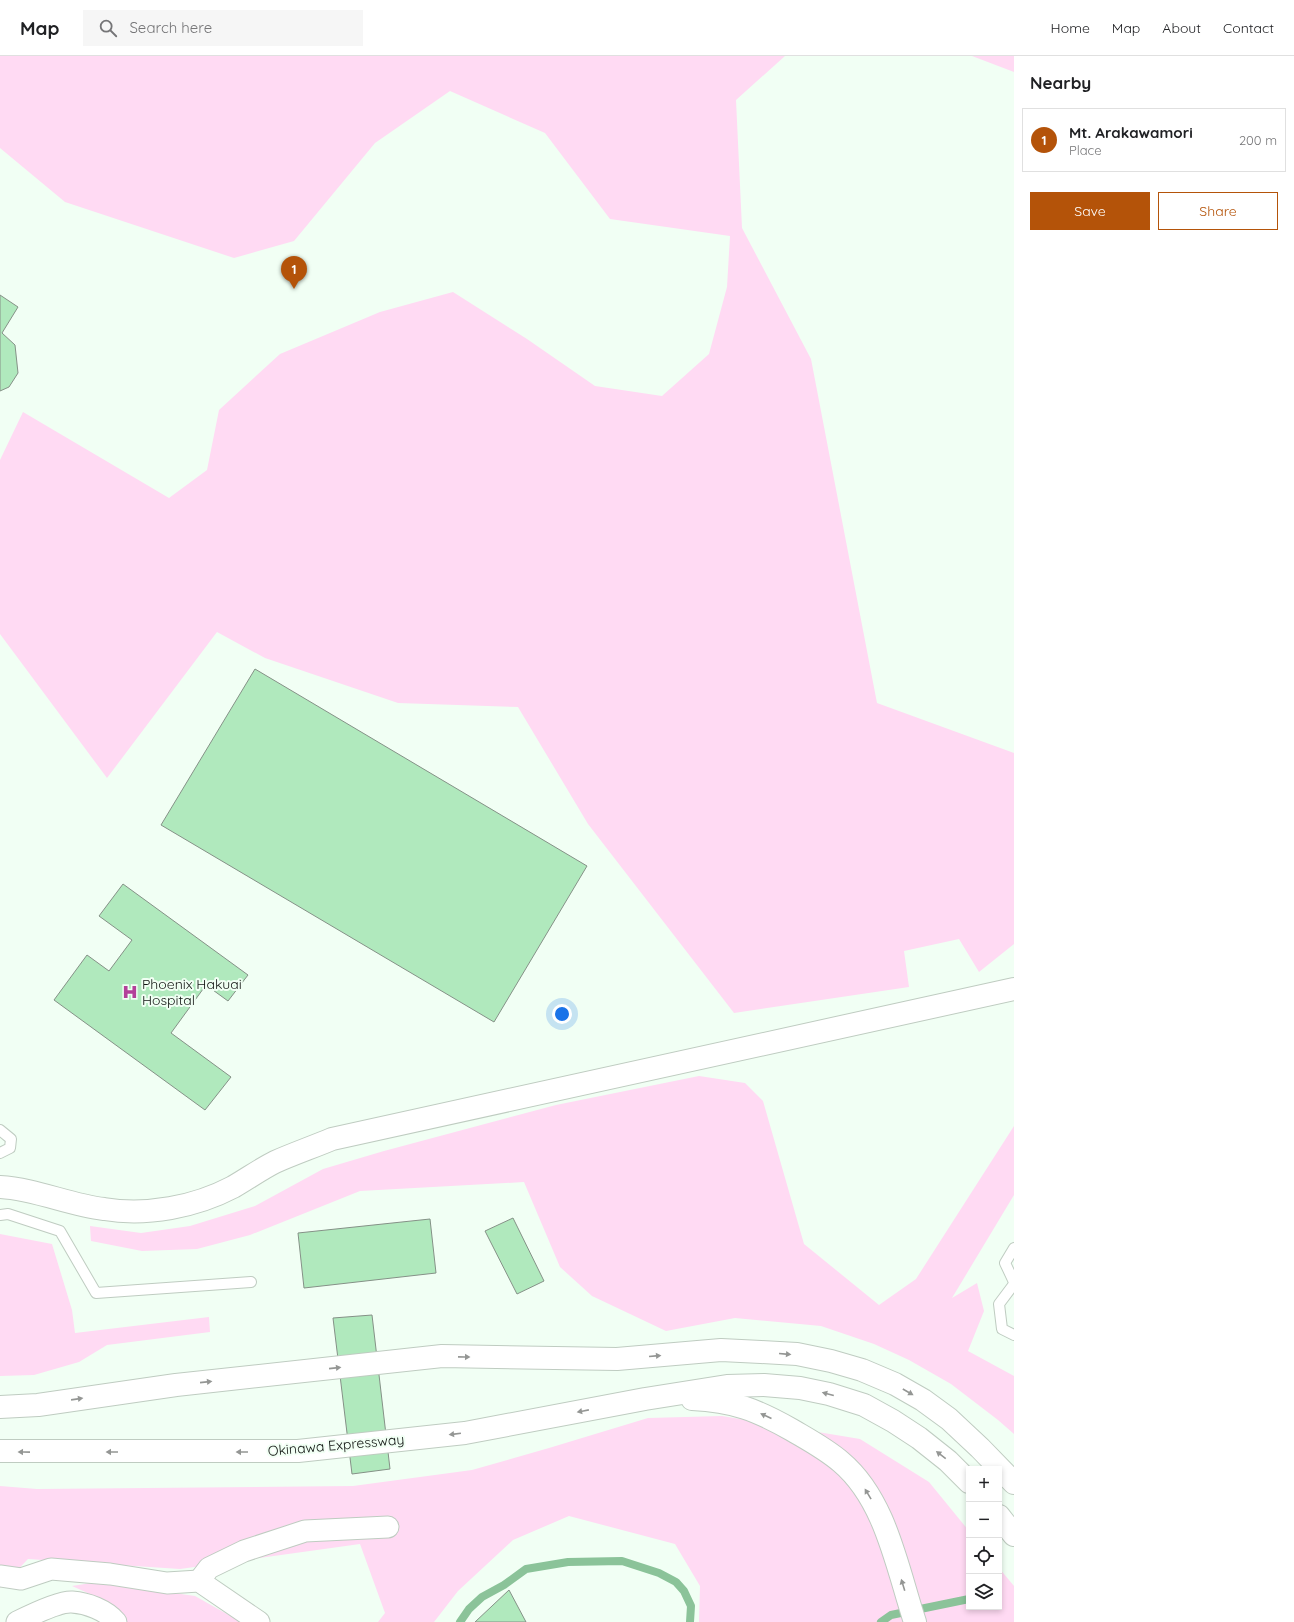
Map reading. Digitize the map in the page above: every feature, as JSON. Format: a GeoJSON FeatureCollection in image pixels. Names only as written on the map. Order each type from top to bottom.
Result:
{"type":"FeatureCollection","features":[{"type":"Feature","properties":{"kind":"main road"},"geometry":{"type":"LineString","coordinates":[[0,1188],[36,1192],[76,1204],[104,1210],[139,1211],[169,1208],[205,1200],[233,1187],[274,1162],[332,1140],[1014,989]]}},
{"type":"Feature","properties":{"kind":"main road"},"geometry":{"type":"LineString","coordinates":[[0,1407],[38,1405],[176,1385],[442,1356],[617,1359],[721,1350],[797,1354],[831,1361],[862,1370],[896,1384],[923,1400],[949,1419],[980,1448],[1014,1484]]}},
{"type":"Feature","properties":{"kind":"main road"},"geometry":{"type":"LineString","coordinates":[[645,1399],[727,1386],[764,1384],[800,1388],[829,1394],[864,1405],[893,1420],[948,1461],[966,1479]]}},
{"type":"Feature","properties":{"kind":"main road"},"geometry":{"type":"LineString","coordinates":[[645,1399],[712,1400],[736,1404],[775,1420],[823,1448],[845,1466],[864,1488],[885,1528],[915,1622]]}},
{"type":"Feature","properties":{"kind":"main road","name":"Okinawa Expressway"},"geometry":{"type":"LineString","coordinates":[[0,1451],[298,1451],[465,1433],[645,1399]]}},
{"type":"Feature","properties":{"kind":"main road"},"geometry":{"type":"LineString","coordinates":[[1002,1520],[1014,1535]]}},
{"type":"Feature","properties":{"kind":"street"},"geometry":{"type":"LineString","coordinates":[[199,1581],[209,1568],[244,1551],[305,1531],[388,1527]]}},
{"type":"Feature","properties":{"kind":"street"},"geometry":{"type":"LineString","coordinates":[[0,1576],[21,1579],[51,1569],[110,1574],[167,1583],[199,1581],[259,1622]]}},
{"type":"Feature","properties":{"kind":"street"},"geometry":{"type":"LineString","coordinates":[[17,1622],[40,1611],[71,1602],[96,1607],[112,1617],[116,1622]]}},
{"type":"Feature","properties":{"kind":"lane"},"geometry":{"type":"LineString","coordinates":[[0,1130],[11,1139],[10,1148],[0,1154]]}},
{"type":"Feature","properties":{"kind":"lane"},"geometry":{"type":"LineString","coordinates":[[0,1216],[8,1214],[60,1231],[96,1293],[252,1282]]}},
{"type":"Feature","properties":{"kind":"lane"},"geometry":{"type":"LineString","coordinates":[[1014,1248],[1005,1263],[1014,1283],[999,1304],[1002,1329],[1014,1335]]}},
{"type":"Feature","properties":{"kind":"shaded area"},"geometry":{"type":"Polygon","coordinates":[[[0,56],[785,56],[736,100],[742,228],[811,359],[877,703],[1014,753],[1014,944],[979,972],[959,939],[904,951],[909,987],[734,1013],[588,824],[518,707],[398,703],[265,658],[217,632],[107,778],[0,634],[0,460],[23,412],[169,498],[207,470],[219,410],[280,354],[380,312],[453,292],[527,339],[595,386],[662,396],[709,354],[727,287],[730,236],[610,219],[545,133],[450,91],[375,143],[294,241],[234,258],[65,202],[0,148],[0,56]]]}},
{"type":"Feature","properties":{"kind":"shaded area"},"geometry":{"type":"Polygon","coordinates":[[[972,56],[1014,56],[1014,72],[972,56]]]}},
{"type":"Feature","properties":{"kind":"shaded area"},"geometry":{"type":"Polygon","coordinates":[[[699,1076],[745,1083],[763,1101],[804,1244],[879,1305],[916,1279],[1014,1126],[1014,1195],[952,1298],[977,1283],[984,1311],[968,1351],[1014,1376],[1014,1434],[951,1384],[909,1360],[874,1344],[821,1326],[735,1318],[666,1331],[592,1296],[560,1267],[524,1182],[360,1191],[250,1235],[197,1249],[142,1251],[91,1241],[90,1226],[141,1233],[190,1226],[255,1206],[323,1169],[384,1151],[556,1105],[699,1076]]]}},
{"type":"Feature","properties":{"kind":"shaded area"},"geometry":{"type":"Polygon","coordinates":[[[0,1234],[52,1244],[72,1310],[75,1333],[209,1317],[210,1332],[107,1345],[79,1362],[34,1375],[0,1376],[0,1234]]]}},
{"type":"Feature","properties":{"kind":"shaded area"},"geometry":{"type":"Polygon","coordinates":[[[722,1416],[860,1439],[929,1482],[966,1527],[966,1610],[1002,1610],[1002,1572],[1014,1586],[1014,1622],[699,1622],[700,1586],[675,1544],[569,1516],[513,1540],[458,1591],[434,1622],[378,1622],[385,1613],[360,1544],[180,1569],[28,1559],[0,1588],[0,1486],[37,1489],[353,1486],[472,1470],[648,1418],[722,1416]]]}},
{"type":"Feature","properties":{"kind":"shaded area"},"geometry":{"type":"Polygon","coordinates":[[[97,1582],[195,1596],[241,1622],[124,1622],[119,1613],[90,1594],[72,1586],[97,1582]]]}},
{"type":"Feature","properties":{"kind":"building"},"geometry":{"type":"Polygon","coordinates":[[[0,295],[18,307],[2,333],[15,345],[18,373],[9,387],[0,391],[0,295]]]}},
{"type":"Feature","properties":{"kind":"building"},"geometry":{"type":"Polygon","coordinates":[[[255,669],[587,866],[494,1022],[161,825],[255,669]]]}},
{"type":"Feature","properties":{"kind":"building","name":"Phoenix Hakuai Hospital"},"geometry":{"type":"Polygon","coordinates":[[[123,884],[248,975],[228,1001],[206,985],[171,1033],[231,1077],[205,1110],[54,1000],[87,955],[109,971],[132,940],[99,916],[123,884]]]}},
{"type":"Feature","properties":{"kind":"building"},"geometry":{"type":"Polygon","coordinates":[[[513,1218],[544,1281],[517,1294],[485,1231],[513,1218]]]}},
{"type":"Feature","properties":{"kind":"building"},"geometry":{"type":"Polygon","coordinates":[[[430,1219],[436,1273],[304,1288],[298,1233],[430,1219]]]}},
{"type":"Feature","properties":{"kind":"building"},"geometry":{"type":"Polygon","coordinates":[[[372,1315],[390,1469],[352,1474],[333,1318],[372,1315]]]}},
{"type":"Feature","properties":{"kind":"building"},"geometry":{"type":"Polygon","coordinates":[[[509,1590],[526,1622],[475,1622],[509,1590]]]}},
{"type":"Feature","properties":{"kind":"waterway"},"geometry":{"type":"LineString","coordinates":[[460,1622],[469,1609],[482,1597],[504,1585],[526,1569],[568,1562],[622,1561],[659,1573],[676,1582],[684,1591],[691,1606],[690,1622]]}},
{"type":"Feature","properties":{"kind":"waterway"},"geometry":{"type":"LineString","coordinates":[[881,1622],[891,1615],[966,1600]]}},
{"type":"Feature","properties":{"kind":"place","name":"Mt. Arakawamori"},"geometry":{"type":"Point","coordinates":[294,289]}},
{"type":"Feature","properties":{"kind":"place","name":"Phoenix Hakuai Hospital"},"geometry":{"type":"Point","coordinates":[130,992]}}]}
